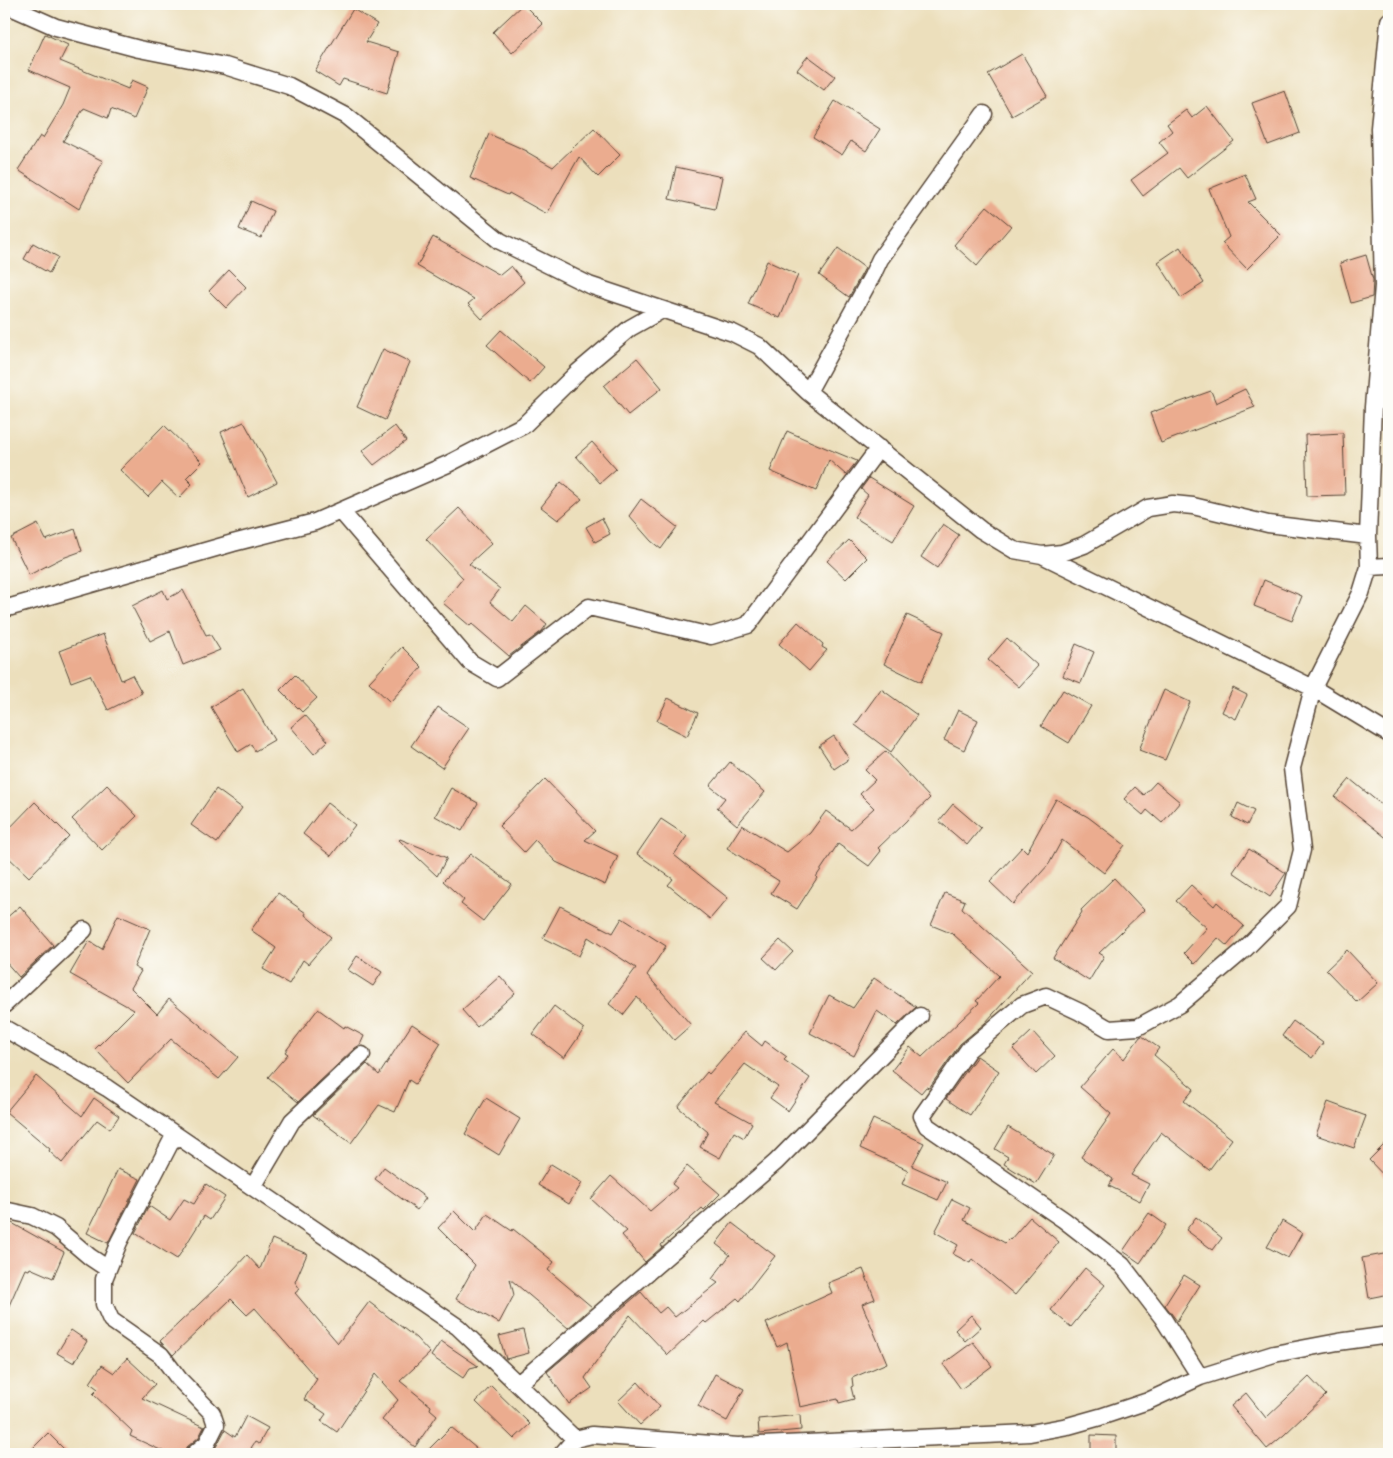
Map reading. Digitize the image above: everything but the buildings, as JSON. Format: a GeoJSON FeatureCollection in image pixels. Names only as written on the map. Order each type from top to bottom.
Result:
{"type":"FeatureCollection","features":[{"type":"Feature","properties":{"kind":"street"},"geometry":{"type":"LineString","coordinates":[[4,4],[56,27],[139,49],[225,66],[289,86],[346,116],[500,241],[589,286],[733,333],[759,346],[808,392],[980,530],[1014,550],[1042,555],[1062,553],[1084,545],[1148,508],[1173,504],[1193,506],[1268,524],[1368,536]]}},
{"type":"Feature","properties":{"kind":"street"},"geometry":{"type":"LineString","coordinates":[[1200,1377],[1162,1316],[1122,1265],[1064,1220],[927,1126],[922,1116],[968,1050],[1022,1005],[1046,996],[1080,1012],[1109,1030],[1138,1027],[1180,1004],[1246,949],[1288,906],[1302,850],[1292,768],[1313,688],[1361,593],[1369,567],[1368,536],[1373,407],[1384,286],[1379,128],[1389,21]]}},
{"type":"Feature","properties":{"kind":"street"},"geometry":{"type":"LineString","coordinates":[[808,392],[880,259],[984,114]]}},
{"type":"Feature","properties":{"kind":"street"},"geometry":{"type":"LineString","coordinates":[[4,609],[233,543],[316,522],[448,464],[524,425],[578,372],[630,328],[662,310]]}},
{"type":"Feature","properties":{"kind":"street"},"geometry":{"type":"LineString","coordinates":[[341,511],[470,662],[497,678],[589,607],[711,636],[748,625],[879,448]]}},
{"type":"Feature","properties":{"kind":"street"},"geometry":{"type":"LineString","coordinates":[[1042,555],[1313,688],[1389,734]]}},
{"type":"Feature","properties":{"kind":"street"},"geometry":{"type":"LineString","coordinates":[[1369,567],[1389,566]]}},
{"type":"Feature","properties":{"kind":"street"},"geometry":{"type":"LineString","coordinates":[[4,1005],[84,930]]}},
{"type":"Feature","properties":{"kind":"street"},"geometry":{"type":"LineString","coordinates":[[518,1384],[776,1162],[920,1016]]}},
{"type":"Feature","properties":{"kind":"street"},"geometry":{"type":"LineString","coordinates":[[4,1028],[107,1088],[458,1327],[575,1439]]}},
{"type":"Feature","properties":{"kind":"street"},"geometry":{"type":"LineString","coordinates":[[253,1187],[292,1121],[362,1055]]}},
{"type":"Feature","properties":{"kind":"street"},"geometry":{"type":"LineString","coordinates":[[175,1134],[118,1242],[104,1279],[104,1304],[111,1320],[161,1355],[179,1379],[212,1413],[216,1425],[207,1443],[194,1454]]}},
{"type":"Feature","properties":{"kind":"street"},"geometry":{"type":"LineString","coordinates":[[4,1210],[32,1216],[56,1228],[90,1257],[108,1268]]}},
{"type":"Feature","properties":{"kind":"street"},"geometry":{"type":"LineString","coordinates":[[564,1453],[575,1439],[592,1435],[738,1446],[1030,1433],[1068,1426],[1100,1417],[1148,1400],[1200,1377],[1274,1354],[1389,1335]]}}]}
